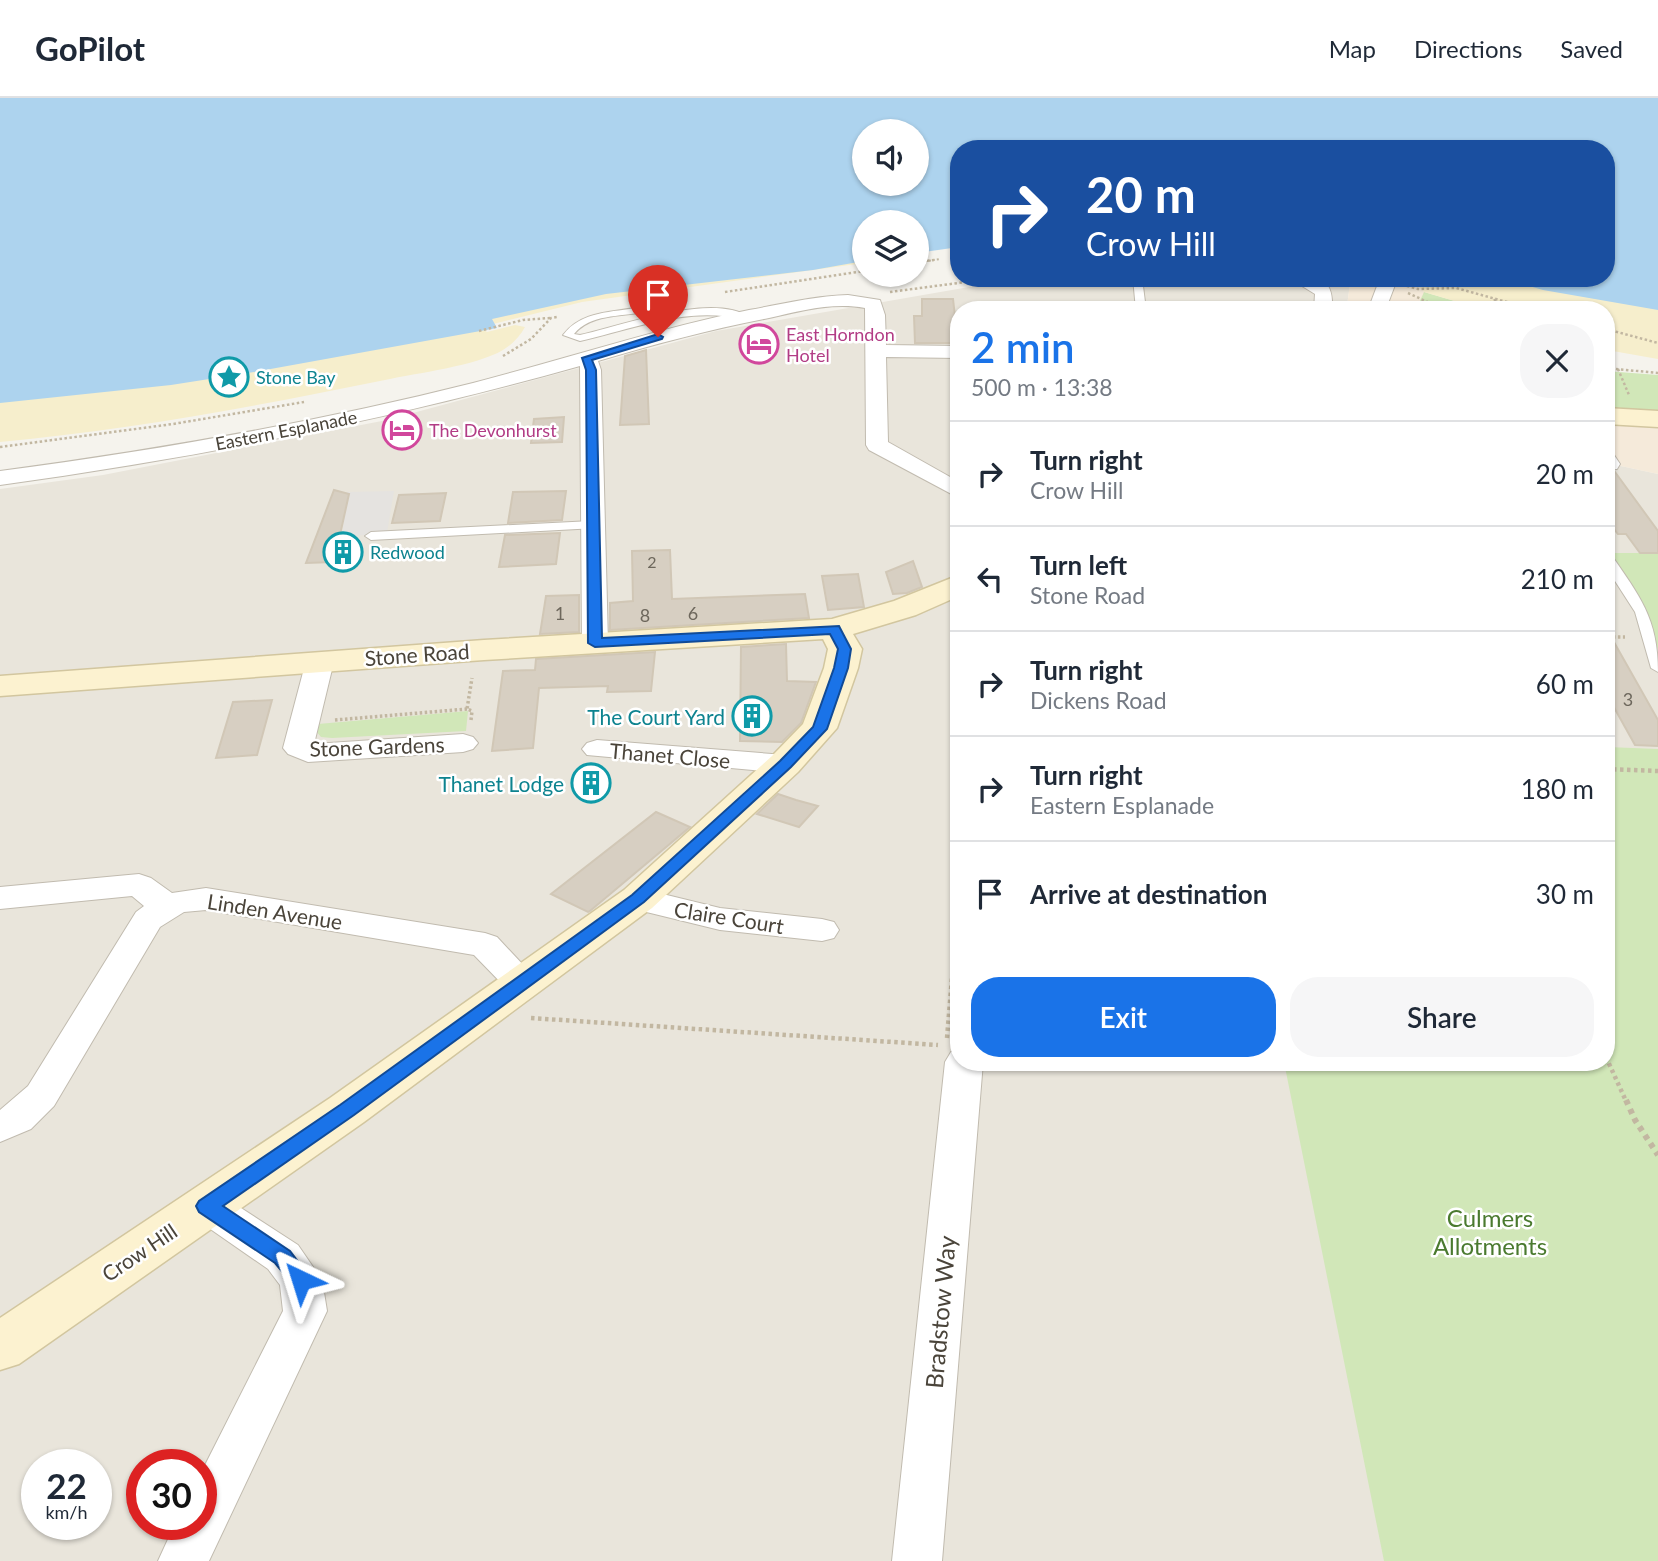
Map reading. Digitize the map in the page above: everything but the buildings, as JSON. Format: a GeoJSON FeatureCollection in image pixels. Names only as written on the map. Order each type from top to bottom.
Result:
{"type":"FeatureCollection","features":[{"type":"Feature","properties":{"kind":"main road"},"geometry":{"type":"LineString","coordinates":[[1615,417],[1658,419]]}},
{"type":"Feature","properties":{"kind":"main road","name":"Stone Road"},"geometry":{"type":"LineString","coordinates":[[0,686],[320,661],[834,629],[950,592]]}},
{"type":"Feature","properties":{"kind":"main road","name":"Crow Hill"},"geometry":{"type":"LineString","coordinates":[[0,1347],[347,1110],[638,898],[785,764],[819,729],[845,649],[834,629]]}},
{"type":"Feature","properties":{"kind":"street","name":"Eastern Esplanade"},"geometry":{"type":"LineString","coordinates":[[0,478],[81,468],[329,423],[444,396],[699,326],[830,301],[855,299]]}},
{"type":"Feature","properties":{"kind":"street"},"geometry":{"type":"LineString","coordinates":[[855,299],[873,304],[876,315],[877,444],[950,486]]}},
{"type":"Feature","properties":{"kind":"street"},"geometry":{"type":"LineString","coordinates":[[876,351],[950,352]]}},
{"type":"Feature","properties":{"kind":"street"},"geometry":{"type":"LineString","coordinates":[[587,358],[591,370],[595,643]]}},
{"type":"Feature","properties":{"kind":"street","name":"Stone Gardens"},"geometry":{"type":"LineString","coordinates":[[320,661],[298,748],[308,753],[463,744]]}},
{"type":"Feature","properties":{"kind":"street","name":"Thanet Close"},"geometry":{"type":"LineString","coordinates":[[597,749],[785,764]]}},
{"type":"Feature","properties":{"kind":"street"},"geometry":{"type":"LineString","coordinates":[[0,898],[139,885],[165,905],[148,920],[41,1096],[17,1119],[0,1127]]}},
{"type":"Feature","properties":{"kind":"street","name":"Claire Court"},"geometry":{"type":"LineString","coordinates":[[638,898],[670,909],[720,919],[822,929]]}},
{"type":"Feature","properties":{"kind":"street","name":"Linden Avenue"},"geometry":{"type":"LineString","coordinates":[[165,905],[183,900],[206,899],[485,945],[523,984]]}},
{"type":"Feature","properties":{"kind":"street","name":"Bradstow Way"},"geometry":{"type":"LineString","coordinates":[[917,1561],[963,1071]]}},
{"type":"Feature","properties":{"kind":"street"},"geometry":{"type":"LineString","coordinates":[[183,1561],[304,1311],[301,1280],[283,1257],[207,1206]]}},
{"type":"Feature","properties":{"kind":"lane"},"geometry":{"type":"LineString","coordinates":[[665,299],[652,306],[588,321],[572,328],[568,335],[580,338],[709,311],[732,310],[744,317]]}},
{"type":"Feature","properties":{"kind":"lane"},"geometry":{"type":"LineString","coordinates":[[371,536],[592,525]]}},
{"type":"Feature","properties":{"kind":"lane"},"geometry":{"type":"LineString","coordinates":[[1615,570],[1642,612],[1658,668]]}},
{"type":"Feature","properties":{"kind":"path"},"geometry":{"type":"LineString","coordinates":[[722,292],[852,273]]}},
{"type":"Feature","properties":{"kind":"path"},"geometry":{"type":"LineString","coordinates":[[855,299],[950,284]]}},
{"type":"Feature","properties":{"kind":"path"},"geometry":{"type":"LineString","coordinates":[[1401,287],[1428,301]]}},
{"type":"Feature","properties":{"kind":"path"},"geometry":{"type":"LineString","coordinates":[[1412,287],[1456,288],[1504,301]]}},
{"type":"Feature","properties":{"kind":"path"},"geometry":{"type":"LineString","coordinates":[[1493,301],[1497,299]]}},
{"type":"Feature","properties":{"kind":"path"},"geometry":{"type":"LineString","coordinates":[[479,331],[523,320],[564,315]]}},
{"type":"Feature","properties":{"kind":"path"},"geometry":{"type":"LineString","coordinates":[[503,357],[531,340],[551,318]]}},
{"type":"Feature","properties":{"kind":"path"},"geometry":{"type":"LineString","coordinates":[[1615,331],[1658,343]]}},
{"type":"Feature","properties":{"kind":"path"},"geometry":{"type":"LineString","coordinates":[[1615,369],[1658,373]]}},
{"type":"Feature","properties":{"kind":"path"},"geometry":{"type":"LineString","coordinates":[[0,447],[148,428],[315,400]]}},
{"type":"Feature","properties":{"kind":"path"},"geometry":{"type":"LineString","coordinates":[[467,709],[470,680],[475,674]]}},
{"type":"Feature","properties":{"kind":"path"},"geometry":{"type":"LineString","coordinates":[[305,722],[467,709],[472,711],[470,732],[463,744]]}},
{"type":"Feature","properties":{"kind":"path"},"geometry":{"type":"LineString","coordinates":[[1615,769],[1658,771]]}},
{"type":"Feature","properties":{"kind":"path"},"geometry":{"type":"LineString","coordinates":[[478,1014],[947,1045],[950,1007]]}},
{"type":"Feature","properties":{"kind":"path"},"geometry":{"type":"LineString","coordinates":[[1612,1071],[1634,1121],[1658,1156]]}},
{"type":"Feature","properties":{"kind":"shaded area"},"geometry":{"type":"Polygon","coordinates":[[[969,287],[1349,287],[1348,301],[950,301],[950,1071],[1615,1071],[1615,465],[1658,474],[1658,1561],[0,1561],[0,489],[103,475],[387,420],[716,331],[969,287]]]}},
{"type":"Feature","properties":{"kind":"shaded area"},"geometry":{"type":"Polygon","coordinates":[[[1349,287],[1420,287],[1424,292],[1454,301],[1348,301],[1349,287]]]}},
{"type":"Feature","properties":{"kind":"shaded area"},"geometry":{"type":"Polygon","coordinates":[[[1615,423],[1658,427],[1658,474],[1615,465],[1615,423]]]}},
{"type":"Feature","properties":{"kind":"shaded area"},"geometry":{"type":"Polygon","coordinates":[[[394,491],[387,533],[342,537],[347,492],[394,491]]]}},
{"type":"Feature","properties":{"kind":"green space"},"geometry":{"type":"Polygon","coordinates":[[[1424,292],[1454,301],[1420,301],[1424,292]]]}},
{"type":"Feature","properties":{"kind":"green space"},"geometry":{"type":"Polygon","coordinates":[[[1615,372],[1658,375],[1658,413],[1615,410],[1615,372]]]}},
{"type":"Feature","properties":{"kind":"green space"},"geometry":{"type":"Polygon","coordinates":[[[1615,553],[1658,553],[1658,650],[1645,612],[1615,563],[1615,553]]]}},
{"type":"Feature","properties":{"kind":"green space"},"geometry":{"type":"Polygon","coordinates":[[[468,711],[466,731],[332,738],[321,737],[315,730],[318,724],[468,711]]]}},
{"type":"Feature","properties":{"kind":"green space","name":"Culmers Allotments"},"geometry":{"type":"Polygon","coordinates":[[[1615,747],[1658,749],[1658,1561],[1384,1561],[1286,1071],[1615,1071],[1615,747]]]}},
{"type":"Feature","properties":{"kind":"sand","name":"Stone Bay"},"geometry":{"type":"Polygon","coordinates":[[[852,245],[852,265],[582,302],[481,327],[487,332],[515,325],[525,327],[516,340],[503,350],[462,365],[193,416],[0,442],[0,386],[852,245]]]}},
{"type":"Feature","properties":{"kind":"sand"},"geometry":{"type":"Polygon","coordinates":[[[1658,272],[1658,359],[1615,351],[1615,301],[1454,301],[1424,292],[1420,287],[1615,287],[1615,277],[1658,272]]]}},
{"type":"Feature","properties":{"kind":"water"},"geometry":{"type":"Polygon","coordinates":[[[0,98],[1658,98],[1658,310],[1533,287],[1615,287],[1615,140],[950,140],[950,248],[929,251],[929,210],[852,210],[852,263],[606,294],[492,319],[497,328],[171,385],[0,403],[0,98]]]}},
{"type":"Feature","properties":{"kind":"place","name":"East Horndon Hotel"},"geometry":{"type":"Point","coordinates":[759,344]}},
{"type":"Feature","properties":{"kind":"place","name":"Stone Bay"},"geometry":{"type":"Point","coordinates":[229,377]}},
{"type":"Feature","properties":{"kind":"place","name":"The Devonhurst"},"geometry":{"type":"Point","coordinates":[402,430]}},
{"type":"Feature","properties":{"kind":"place","name":"Redwood"},"geometry":{"type":"Point","coordinates":[343,552]}},
{"type":"Feature","properties":{"kind":"place","name":"The Court Yard"},"geometry":{"type":"Point","coordinates":[752,716]}},
{"type":"Feature","properties":{"kind":"place","name":"Thanet Lodge"},"geometry":{"type":"Point","coordinates":[591,783]}},
{"type":"Feature","properties":{"kind":"route"},"geometry":{"type":"LineString","coordinates":[[301,1280],[283,1257],[207,1206],[347,1110],[638,898],[785,764],[819,729],[845,649],[834,629],[595,643],[591,370],[587,358],[658,337]]}}]}
